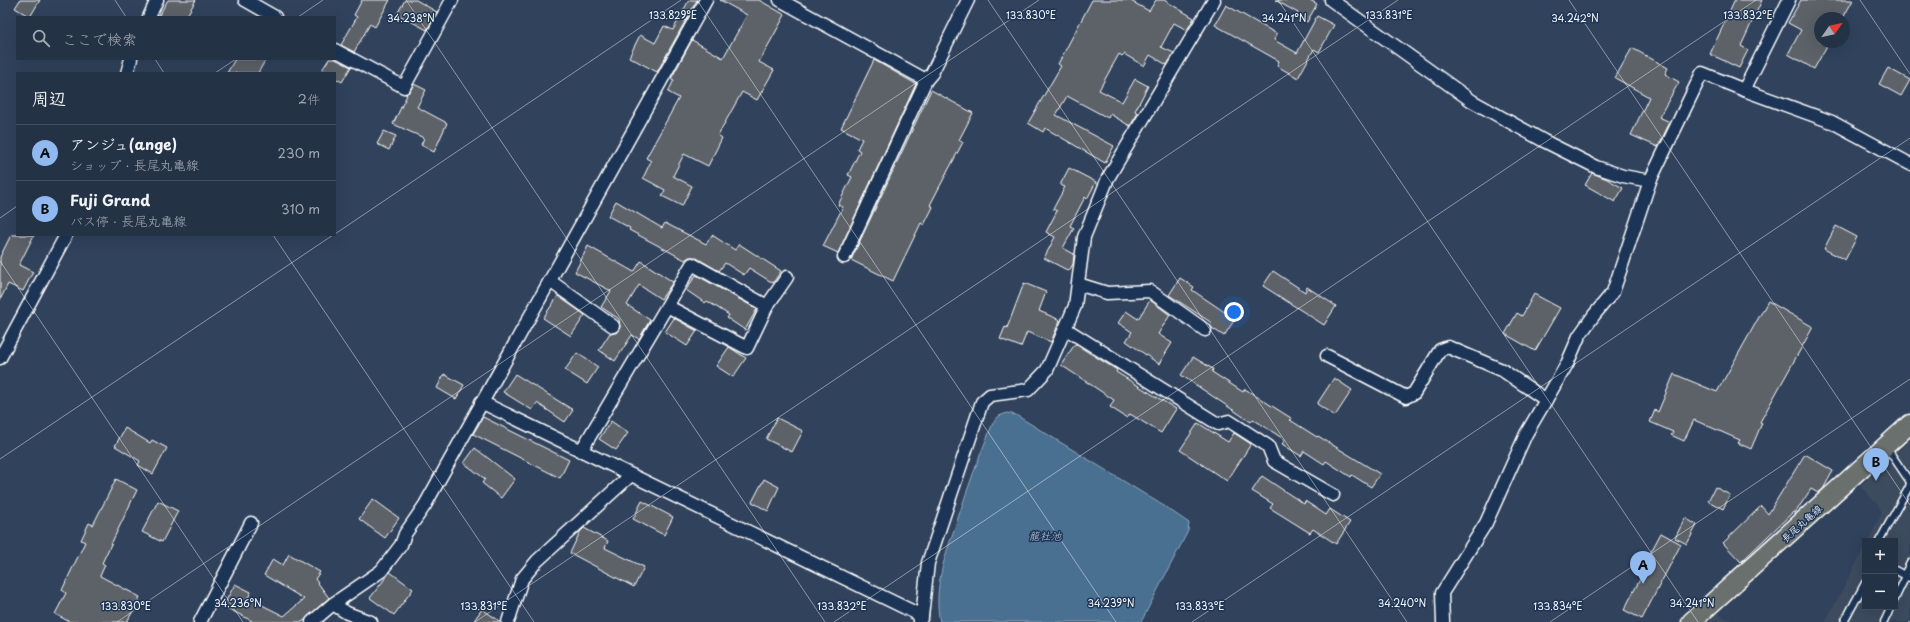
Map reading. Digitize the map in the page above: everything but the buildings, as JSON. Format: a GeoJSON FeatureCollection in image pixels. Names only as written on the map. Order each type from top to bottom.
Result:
{"type":"FeatureCollection","features":[{"type":"Feature","properties":{"kind":"main road","name":"長尾丸亀線"},"geometry":{"type":"LineString","coordinates":[[1691,622],[1910,424]]}},
{"type":"Feature","properties":{"kind":"street"},"geometry":{"type":"LineString","coordinates":[[149,16],[156,0]]}},
{"type":"Feature","properties":{"kind":"street"},"geometry":{"type":"LineString","coordinates":[[245,0],[273,16]]}},
{"type":"Feature","properties":{"kind":"street"},"geometry":{"type":"LineString","coordinates":[[336,51],[404,87],[452,0]]}},
{"type":"Feature","properties":{"kind":"street"},"geometry":{"type":"LineString","coordinates":[[312,622],[333,604],[381,571],[401,545],[405,534],[425,505],[706,0]]}},
{"type":"Feature","properties":{"kind":"street"},"geometry":{"type":"LineString","coordinates":[[780,0],[926,80]]}},
{"type":"Feature","properties":{"kind":"street"},"geometry":{"type":"LineString","coordinates":[[844,257],[926,80],[936,67],[968,0]]}},
{"type":"Feature","properties":{"kind":"street"},"geometry":{"type":"LineString","coordinates":[[481,402],[920,619],[928,563],[982,402],[990,394],[1028,390],[1047,370],[1075,306],[1084,237],[1108,178],[1214,0]]}},
{"type":"Feature","properties":{"kind":"street"},"geometry":{"type":"LineString","coordinates":[[1331,0],[1472,101],[1544,141],[1596,167],[1623,176],[1650,181]]}},
{"type":"Feature","properties":{"kind":"street"},"geometry":{"type":"LineString","coordinates":[[1744,90],[1789,0]]}},
{"type":"Feature","properties":{"kind":"street"},"geometry":{"type":"LineString","coordinates":[[127,72],[132,60]]}},
{"type":"Feature","properties":{"kind":"street"},"geometry":{"type":"LineString","coordinates":[[1443,622],[1442,593],[1486,523],[1526,434],[1567,364],[1579,336],[1613,292],[1650,181],[1702,73],[1832,122],[1910,164]]}},
{"type":"Feature","properties":{"kind":"street"},"geometry":{"type":"LineString","coordinates":[[0,358],[65,236]]}},
{"type":"Feature","properties":{"kind":"street"},"geometry":{"type":"LineString","coordinates":[[581,451],[692,264],[767,306]]}},
{"type":"Feature","properties":{"kind":"street"},"geometry":{"type":"LineString","coordinates":[[668,306],[747,348],[767,306],[787,277]]}},
{"type":"Feature","properties":{"kind":"street"},"geometry":{"type":"LineString","coordinates":[[550,281],[613,326]]}},
{"type":"Feature","properties":{"kind":"street"},"geometry":{"type":"LineString","coordinates":[[1078,284],[1107,293],[1150,291],[1205,330]]}},
{"type":"Feature","properties":{"kind":"street"},"geometry":{"type":"LineString","coordinates":[[1066,329],[1218,424],[1230,421],[1268,446],[1274,461],[1333,496]]}},
{"type":"Feature","properties":{"kind":"street"},"geometry":{"type":"LineString","coordinates":[[1327,356],[1406,397],[1414,393],[1440,350],[1448,347],[1502,370],[1546,400]]}},
{"type":"Feature","properties":{"kind":"street"},"geometry":{"type":"LineString","coordinates":[[508,622],[522,579],[537,561],[631,475]]}},
{"type":"Feature","properties":{"kind":"street"},"geometry":{"type":"LineString","coordinates":[[200,622],[250,523]]}},
{"type":"Feature","properties":{"kind":"street"},"geometry":{"type":"LineString","coordinates":[[333,604],[347,613],[371,622]]}},
{"type":"Feature","properties":{"kind":"lane"},"geometry":{"type":"LineString","coordinates":[[1881,538],[1909,487],[1910,482],[1886,447]]}},
{"type":"Feature","properties":{"kind":"lane"},"geometry":{"type":"LineString","coordinates":[[1898,593],[1907,576],[1910,563]]}},
{"type":"Feature","properties":{"kind":"lane"},"geometry":{"type":"LineString","coordinates":[[1898,572],[1907,576]]}},
{"type":"Feature","properties":{"kind":"lane"},"geometry":{"type":"LineString","coordinates":[[1844,622],[1862,588]]}},
{"type":"Feature","properties":{"kind":"lane"},"geometry":{"type":"LineString","coordinates":[[1884,622],[1890,610]]}},
{"type":"Feature","properties":{"kind":"shaded area"},"geometry":{"type":"Polygon","coordinates":[[[1910,440],[1910,622],[1825,622],[1862,553],[1862,610],[1898,610],[1898,538],[1870,538],[1882,513],[1878,505],[1860,486],[1910,440]]]}},
{"type":"Feature","properties":{"kind":"shaded area"},"geometry":{"type":"Polygon","coordinates":[[[1715,612],[1734,622],[1703,622],[1715,612]]]}},
{"type":"Feature","properties":{"kind":"water","name":"龍社池"},"geometry":{"type":"Polygon","coordinates":[[[1007,413],[1016,415],[1189,523],[1188,531],[1141,622],[940,622],[938,597],[944,560],[973,473],[993,423],[999,416],[1007,413]]]}},
{"type":"Feature","properties":{"kind":"place","name":"Fuji Grand"},"geometry":{"type":"Point","coordinates":[1876,481]}},
{"type":"Feature","properties":{"kind":"place","name":"アンジュ(ange)"},"geometry":{"type":"Point","coordinates":[1643,584]}}]}
